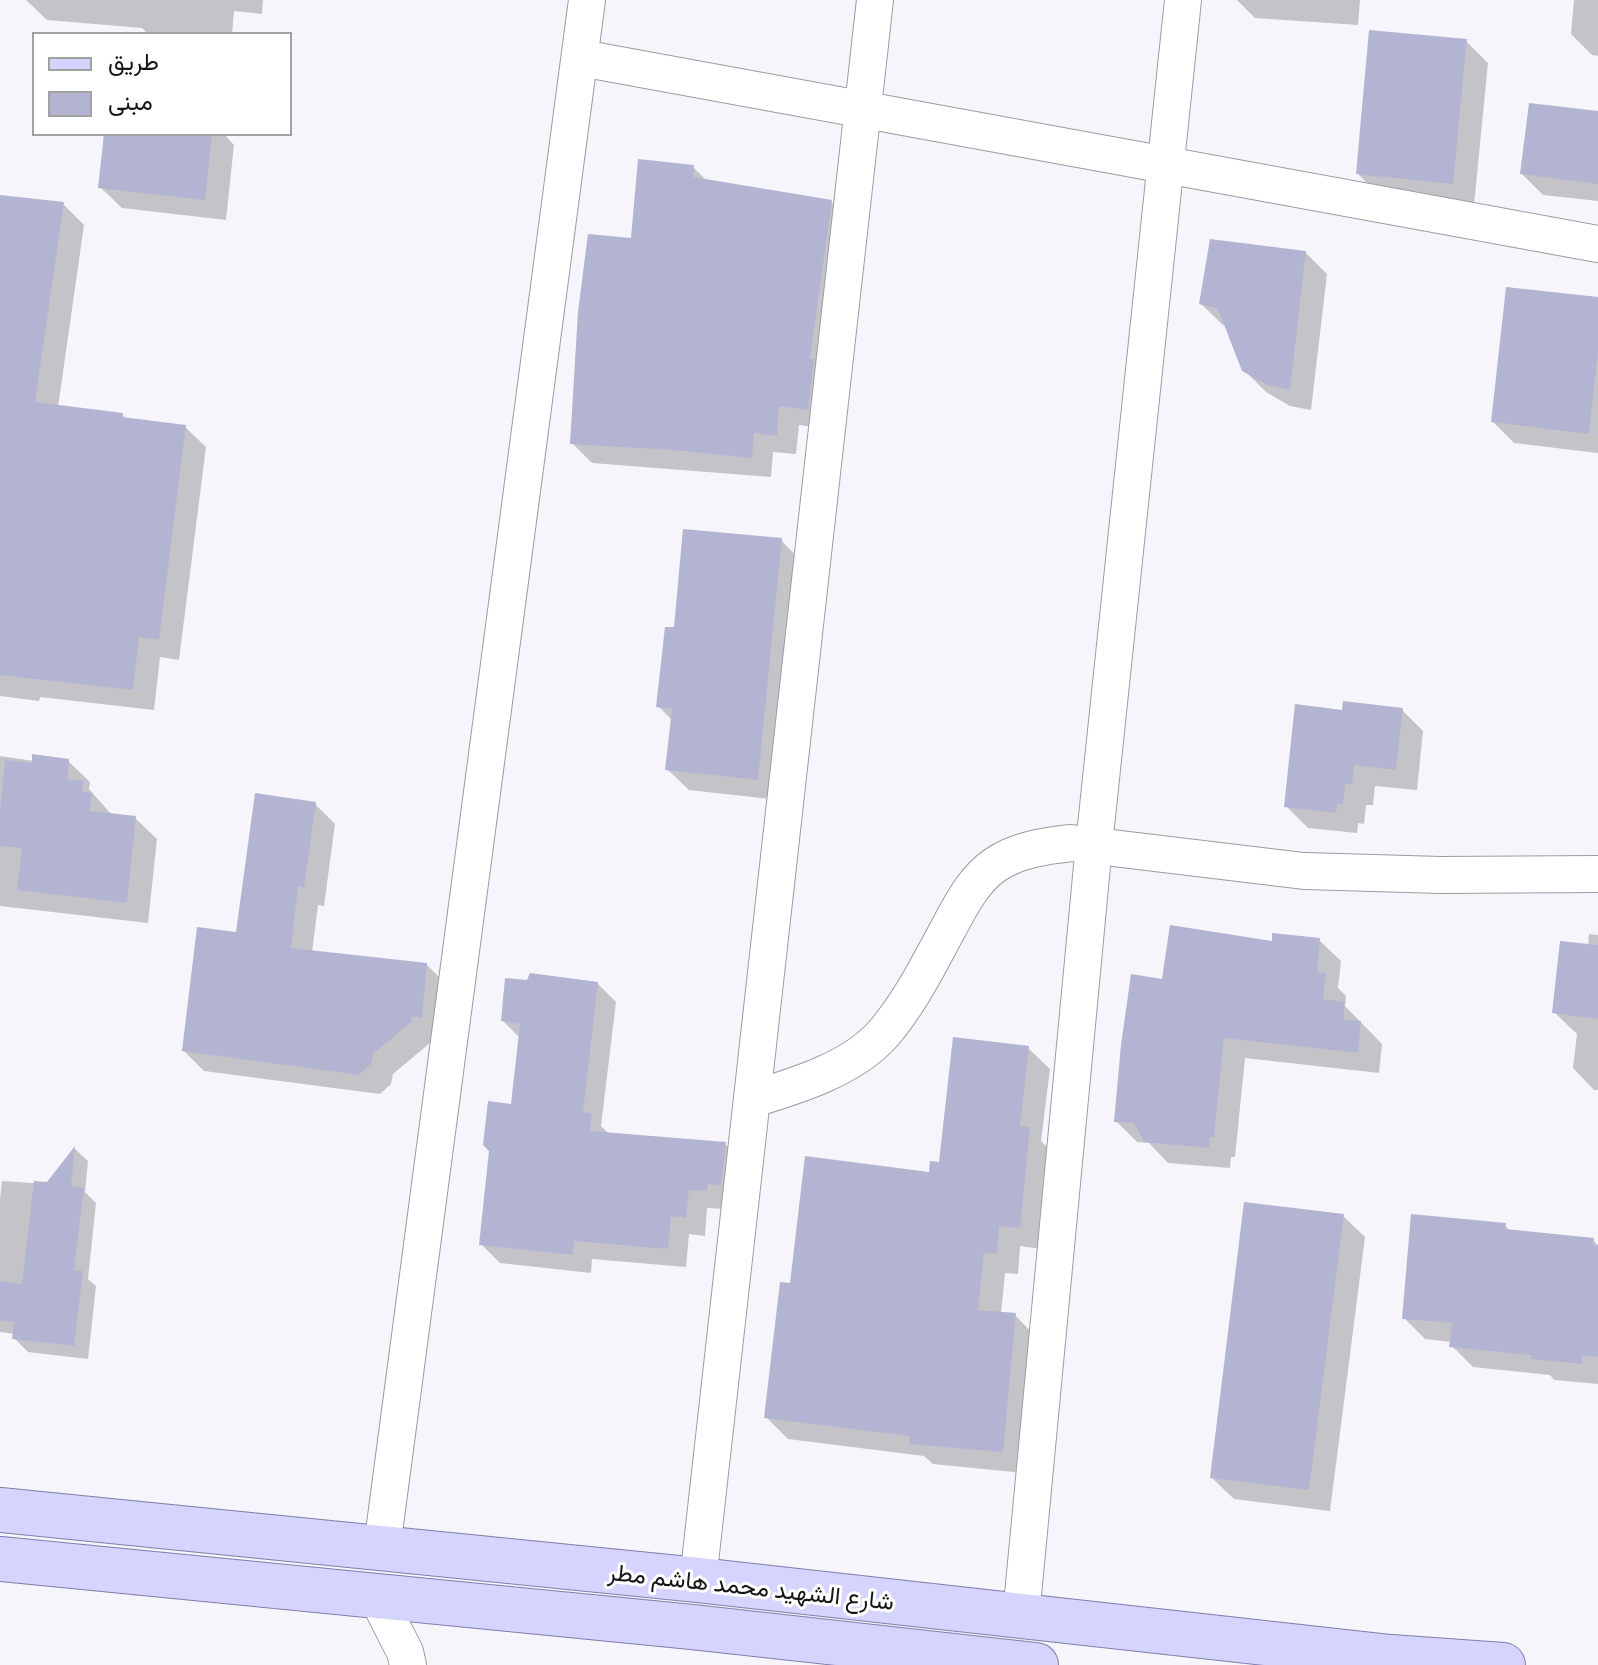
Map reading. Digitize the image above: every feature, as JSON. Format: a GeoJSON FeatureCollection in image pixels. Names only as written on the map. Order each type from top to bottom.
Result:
{"type":"FeatureCollection","features":[{"type":"Feature","properties":{"kind":"main road","name":"شارع الشهيد محمد هاشم مطر"},"geometry":{"type":"LineString","coordinates":[[0,1510],[698,1580],[1391,1657],[1503,1665]]}},
{"type":"Feature","properties":{"kind":"main road","name":"شارع الشهيد محمد هاشم مطر"},"geometry":{"type":"LineString","coordinates":[[0,1559],[1036,1665]]}},
{"type":"Feature","properties":{"kind":"street"},"geometry":{"type":"LineString","coordinates":[[382,1547],[587,0]]}},
{"type":"Feature","properties":{"kind":"street"},"geometry":{"type":"LineString","coordinates":[[698,1580],[875,0]]}},
{"type":"Feature","properties":{"kind":"street"},"geometry":{"type":"LineString","coordinates":[[1021,1616],[1094,845],[1183,0]]}},
{"type":"Feature","properties":{"kind":"street"},"geometry":{"type":"LineString","coordinates":[[581,58],[1598,244]]}},
{"type":"Feature","properties":{"kind":"street"},"geometry":{"type":"LineString","coordinates":[[753,1099],[804,1083],[831,1070],[882,1035],[917,986],[974,885],[995,865],[1033,848],[1071,843],[1304,871],[1441,875],[1598,874]]}},
{"type":"Feature","properties":{"kind":"street"},"geometry":{"type":"LineString","coordinates":[[377,1597],[405,1652],[408,1665]]}},
{"type":"Feature","properties":{"kind":"building"},"geometry":{"type":"Polygon","coordinates":[[[1369,30],[1467,39],[1453,184],[1356,174],[1369,30]]]}},
{"type":"Feature","properties":{"kind":"building"},"geometry":{"type":"Polygon","coordinates":[[[1529,103],[1598,111],[1598,184],[1520,174],[1529,103]]]}},
{"type":"Feature","properties":{"kind":"building"},"geometry":{"type":"Polygon","coordinates":[[[104,136],[212,136],[205,200],[98,188],[104,136]]]}},
{"type":"Feature","properties":{"kind":"building"},"geometry":{"type":"Polygon","coordinates":[[[638,159],[694,165],[693,177],[832,200],[810,359],[814,359],[808,410],[779,406],[777,436],[754,433],[752,458],[570,444],[578,312],[588,234],[631,238],[638,159]]]}},
{"type":"Feature","properties":{"kind":"building"},"geometry":{"type":"Polygon","coordinates":[[[0,195],[64,202],[35,402],[186,425],[159,640],[139,637],[133,690],[0,675],[0,195]]]}},
{"type":"Feature","properties":{"kind":"building"},"geometry":{"type":"Polygon","coordinates":[[[1210,239],[1306,251],[1290,390],[1267,385],[1242,371],[1218,309],[1199,304],[1210,239]]]}},
{"type":"Feature","properties":{"kind":"building"},"geometry":{"type":"Polygon","coordinates":[[[1506,287],[1598,297],[1598,351],[1589,434],[1491,422],[1506,287]]]}},
{"type":"Feature","properties":{"kind":"building"},"geometry":{"type":"Polygon","coordinates":[[[683,529],[782,538],[758,780],[665,770],[672,709],[656,707],[665,627],[674,627],[683,529]]]}},
{"type":"Feature","properties":{"kind":"building"},"geometry":{"type":"Polygon","coordinates":[[[1343,701],[1403,708],[1396,770],[1354,765],[1352,784],[1345,784],[1343,804],[1337,803],[1336,813],[1284,807],[1295,704],[1342,710],[1343,701]]]}},
{"type":"Feature","properties":{"kind":"building"},"geometry":{"type":"Polygon","coordinates":[[[32,754],[69,759],[67,779],[84,781],[82,792],[92,793],[90,811],[136,816],[127,903],[17,890],[22,848],[0,846],[5,760],[32,763],[32,754]]]}},
{"type":"Feature","properties":{"kind":"building"},"geometry":{"type":"Polygon","coordinates":[[[255,793],[316,802],[304,887],[298,886],[291,948],[427,963],[422,1018],[412,1017],[411,1022],[373,1054],[371,1064],[359,1075],[182,1051],[197,927],[236,932],[255,793]]]}},
{"type":"Feature","properties":{"kind":"building"},"geometry":{"type":"Polygon","coordinates":[[[1170,925],[1272,941],[1272,933],[1320,938],[1317,972],[1326,973],[1323,999],[1345,1002],[1343,1019],[1361,1021],[1358,1053],[1224,1038],[1214,1137],[1210,1137],[1209,1148],[1144,1142],[1134,1123],[1114,1122],[1131,974],[1162,979],[1170,925]]]}},
{"type":"Feature","properties":{"kind":"building"},"geometry":{"type":"Polygon","coordinates":[[[1560,941],[1598,945],[1598,1019],[1552,1013],[1560,941]]]}},
{"type":"Feature","properties":{"kind":"building"},"geometry":{"type":"Polygon","coordinates":[[[530,973],[598,982],[583,1112],[592,1113],[590,1131],[726,1142],[721,1185],[708,1184],[707,1191],[689,1190],[686,1218],[671,1216],[668,1249],[574,1241],[573,1255],[479,1245],[489,1151],[483,1145],[488,1101],[511,1104],[520,1024],[501,1021],[505,978],[527,980],[530,973]]]}},
{"type":"Feature","properties":{"kind":"building"},"geometry":{"type":"Polygon","coordinates":[[[953,1037],[1029,1046],[1020,1126],[1030,1127],[1020,1228],[999,1226],[997,1254],[984,1253],[978,1310],[1016,1313],[1003,1452],[909,1444],[910,1436],[764,1418],[780,1282],[790,1283],[805,1156],[929,1172],[930,1161],[939,1162],[953,1037]]]}},
{"type":"Feature","properties":{"kind":"building"},"geometry":{"type":"Polygon","coordinates":[[[75,1146],[71,1186],[84,1188],[74,1270],[83,1271],[74,1346],[12,1339],[14,1322],[0,1321],[0,1281],[22,1284],[34,1181],[47,1182],[75,1146]]]}},
{"type":"Feature","properties":{"kind":"building"},"geometry":{"type":"Polygon","coordinates":[[[1244,1202],[1344,1214],[1309,1490],[1210,1478],[1244,1202]]]}},
{"type":"Feature","properties":{"kind":"building"},"geometry":{"type":"Polygon","coordinates":[[[1411,1214],[1506,1223],[1505,1229],[1594,1238],[1593,1246],[1598,1246],[1598,1357],[1582,1355],[1582,1364],[1531,1359],[1531,1355],[1449,1347],[1452,1323],[1402,1319],[1411,1214]]]}}]}
